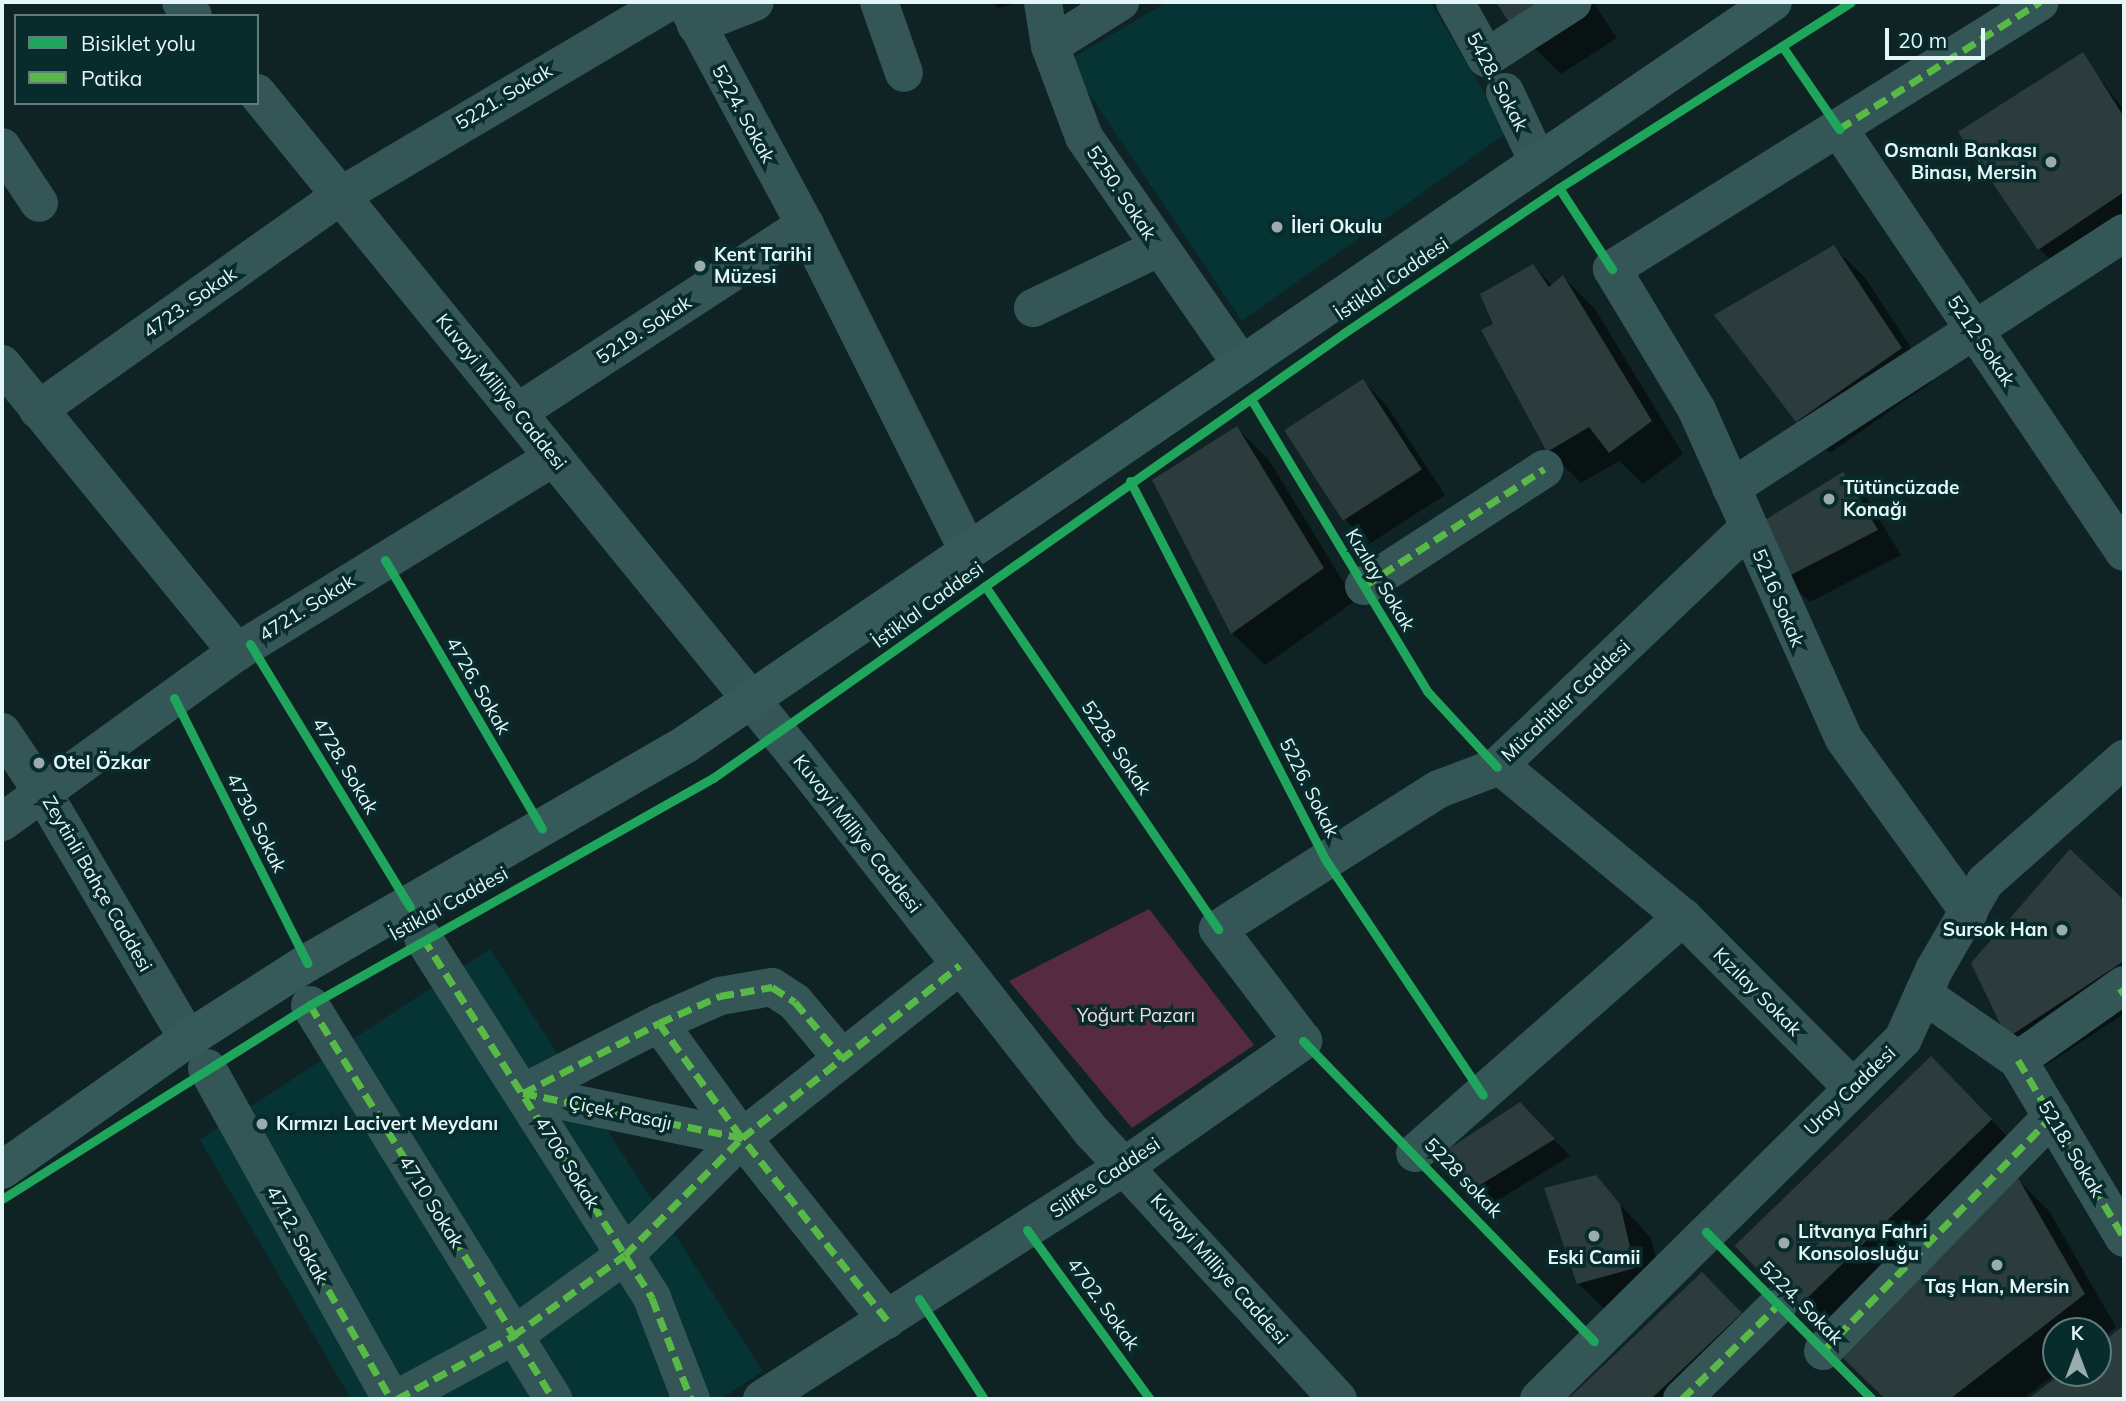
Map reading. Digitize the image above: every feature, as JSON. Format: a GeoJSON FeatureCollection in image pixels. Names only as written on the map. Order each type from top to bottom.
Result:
{"type":"FeatureCollection","features":[{"type":"Feature","properties":{"kind":"main road","name":"İstiklal Caddesi"},"geometry":{"type":"LineString","coordinates":[[2,1170],[197,1054],[751,701],[967,549],[1773,2]]}},
{"type":"Feature","properties":{"kind":"street","name":"5221. Sokak"},"geometry":{"type":"LineString","coordinates":[[342,195],[683,9],[754,2]]}},
{"type":"Feature","properties":{"kind":"street"},"geometry":{"type":"LineString","coordinates":[[879,2],[904,73]]}},
{"type":"Feature","properties":{"kind":"street","name":"5250. Sokak"},"geometry":{"type":"LineString","coordinates":[[1043,2],[1050,46],[1084,137],[1158,248],[1241,364]]}},
{"type":"Feature","properties":{"kind":"street"},"geometry":{"type":"LineString","coordinates":[[1050,46],[1120,2]]}},
{"type":"Feature","properties":{"kind":"street","name":"5428. Sokak"},"geometry":{"type":"LineString","coordinates":[[1455,2],[1486,58],[1573,2]]}},
{"type":"Feature","properties":{"kind":"street"},"geometry":{"type":"LineString","coordinates":[[1839,129],[2040,2]]}},
{"type":"Feature","properties":{"kind":"street","name":"5224. Sokak"},"geometry":{"type":"LineString","coordinates":[[683,9],[805,225],[967,549]]}},
{"type":"Feature","properties":{"kind":"street","name":"5428. Sokak"},"geometry":{"type":"LineString","coordinates":[[1505,92],[1538,162]]}},
{"type":"Feature","properties":{"kind":"street","name":"Kuvayi Milliye Caddesi"},"geometry":{"type":"LineString","coordinates":[[259,95],[751,701],[1093,1133],[1338,1399]]}},
{"type":"Feature","properties":{"kind":"street","name":"5216 Sokak"},"geometry":{"type":"LineString","coordinates":[[1839,129],[1612,270],[1697,410],[1844,739],[1969,912]]}},
{"type":"Feature","properties":{"kind":"street","name":"5212 Sokak"},"geometry":{"type":"LineString","coordinates":[[1839,129],[2124,552]]}},
{"type":"Feature","properties":{"kind":"street"},"geometry":{"type":"LineString","coordinates":[[2,147],[39,203]]}},
{"type":"Feature","properties":{"kind":"street","name":"4723. Sokak"},"geometry":{"type":"LineString","coordinates":[[38,410],[342,195]]}},
{"type":"Feature","properties":{"kind":"street","name":"5219. Sokak"},"geometry":{"type":"LineString","coordinates":[[518,412],[805,225]]}},
{"type":"Feature","properties":{"kind":"street"},"geometry":{"type":"LineString","coordinates":[[1731,488],[2124,233]]}},
{"type":"Feature","properties":{"kind":"street"},"geometry":{"type":"LineString","coordinates":[[1033,308],[1158,248]]}},
{"type":"Feature","properties":{"kind":"street"},"geometry":{"type":"LineString","coordinates":[[2,364],[237,652]]}},
{"type":"Feature","properties":{"kind":"street","name":"4721. Sokak"},"geometry":{"type":"LineString","coordinates":[[2,822],[237,652],[554,457]]}},
{"type":"Feature","properties":{"kind":"street"},"geometry":{"type":"LineString","coordinates":[[1364,586],[1545,469]]}},
{"type":"Feature","properties":{"kind":"street","name":"Mücahitler Caddesi"},"geometry":{"type":"LineString","coordinates":[[1303,1041],[1218,929],[1439,789],[1499,765],[1748,528]]}},
{"type":"Feature","properties":{"kind":"street","name":"Zeytinli Bahçe Caddesi"},"geometry":{"type":"LineString","coordinates":[[2,732],[43,793],[197,1054]]}},
{"type":"Feature","properties":{"kind":"street","name":"Uray Caddesi"},"geometry":{"type":"LineString","coordinates":[[1539,1399],[1903,1039],[1923,994],[1985,882],[2124,758]]}},
{"type":"Feature","properties":{"kind":"street","name":"Kızılay Sokak"},"geometry":{"type":"LineString","coordinates":[[1499,765],[1683,917],[1853,1088]]}},
{"type":"Feature","properties":{"kind":"street"},"geometry":{"type":"LineString","coordinates":[[1415,1153],[1683,917]]}},
{"type":"Feature","properties":{"kind":"street","name":"4706 Sokak"},"geometry":{"type":"LineString","coordinates":[[423,938],[652,1298],[691,1399]]}},
{"type":"Feature","properties":{"kind":"street"},"geometry":{"type":"LineString","coordinates":[[397,1399],[513,1336],[625,1255],[742,1138],[960,965]]}},
{"type":"Feature","properties":{"kind":"street","name":"Çiçek Pasajı"},"geometry":{"type":"LineString","coordinates":[[523,1093],[659,1023],[720,996],[772,987],[795,1002],[842,1058]]}},
{"type":"Feature","properties":{"kind":"street"},"geometry":{"type":"LineString","coordinates":[[1923,994],[2018,1060],[2123,989]]}},
{"type":"Feature","properties":{"kind":"street","name":"4710 Sokak"},"geometry":{"type":"LineString","coordinates":[[310,1005],[554,1399]]}},
{"type":"Feature","properties":{"kind":"street"},"geometry":{"type":"LineString","coordinates":[[659,1023],[742,1138],[887,1320]]}},
{"type":"Feature","properties":{"kind":"street","name":"Silifke Caddesi"},"geometry":{"type":"LineString","coordinates":[[762,1399],[1125,1166],[1303,1041]]}},
{"type":"Feature","properties":{"kind":"street","name":"4712. Sokak"},"geometry":{"type":"LineString","coordinates":[[197,1054],[276,1199],[391,1399]]}},
{"type":"Feature","properties":{"kind":"street","name":"5218. Sokak"},"geometry":{"type":"LineString","coordinates":[[2018,1060],[2124,1238]]}},
{"type":"Feature","properties":{"kind":"street","name":"Çiçek Pasajı"},"geometry":{"type":"LineString","coordinates":[[523,1093],[742,1138]]}},
{"type":"Feature","properties":{"kind":"street"},"geometry":{"type":"LineString","coordinates":[[1823,1350],[2052,1116]]}},
{"type":"Feature","properties":{"kind":"street"},"geometry":{"type":"LineString","coordinates":[[1682,1399],[1778,1305]]}},
{"type":"Feature","properties":{"kind":"shaded area","name":"İleri Okulu"},"geometry":{"type":"Polygon","coordinates":[[[1167,2],[1430,2],[1508,132],[1242,321],[1067,61],[1167,2]]]}},
{"type":"Feature","properties":{"kind":"shaded area"},"geometry":{"type":"Polygon","coordinates":[[[490,949],[763,1371],[721,1399],[351,1399],[200,1140],[490,949]]]}},
{"type":"Feature","properties":{"kind":"green space","name":"Yoğurt Pazarı"},"geometry":{"type":"Polygon","coordinates":[[[1149,909],[1254,1045],[1132,1128],[1009,981],[1149,909]]]}},
{"type":"Feature","properties":{"kind":"building"},"geometry":{"type":"Polygon","coordinates":[[[1496,2],[1558,2],[1514,30],[1496,2]]]}},
{"type":"Feature","properties":{"kind":"building","name":"Osmanlı Bankası Binası, Mersin"},"geometry":{"type":"Polygon","coordinates":[[[2083,52],[2124,117],[2124,192],[2038,250],[1958,132],[2083,52]]]}},
{"type":"Feature","properties":{"kind":"building"},"geometry":{"type":"Polygon","coordinates":[[[1834,245],[1902,348],[1796,422],[1714,315],[1834,245]]]}},
{"type":"Feature","properties":{"kind":"building"},"geometry":{"type":"Polygon","coordinates":[[[1533,264],[1549,287],[1563,275],[1652,421],[1609,453],[1589,427],[1547,452],[1481,330],[1493,324],[1480,294],[1533,264]]]}},
{"type":"Feature","properties":{"kind":"building"},"geometry":{"type":"Polygon","coordinates":[[[1363,379],[1422,470],[1343,521],[1284,430],[1363,379]]]}},
{"type":"Feature","properties":{"kind":"building"},"geometry":{"type":"Polygon","coordinates":[[[1237,426],[1324,568],[1231,634],[1152,480],[1237,426]]]}},
{"type":"Feature","properties":{"kind":"building","name":"Tütüncüzade Konağı"},"geometry":{"type":"Polygon","coordinates":[[[1843,472],[1878,530],[1783,579],[1755,526],[1843,472]]]}},
{"type":"Feature","properties":{"kind":"building","name":"Sursok Han"},"geometry":{"type":"Polygon","coordinates":[[[2070,849],[2124,900],[2124,961],[2007,1038],[1971,963],[2070,849]]]}},
{"type":"Feature","properties":{"kind":"building"},"geometry":{"type":"Polygon","coordinates":[[[1931,1056],[1992,1119],[1796,1309],[1735,1246],[1931,1056]]]}},
{"type":"Feature","properties":{"kind":"building"},"geometry":{"type":"Polygon","coordinates":[[[1520,1102],[1555,1139],[1472,1190],[1447,1150],[1520,1102]]]}},
{"type":"Feature","properties":{"kind":"building","name":"Eski Camii"},"geometry":{"type":"Polygon","coordinates":[[[1596,1175],[1620,1204],[1635,1268],[1577,1284],[1544,1188],[1596,1175]]]}},
{"type":"Feature","properties":{"kind":"building","name":"Taş Han, Mersin"},"geometry":{"type":"Polygon","coordinates":[[[2017,1176],[2085,1294],[2055,1317],[2042,1317],[2042,1327],[1950,1399],[1885,1399],[1837,1352],[2017,1176]]]}},
{"type":"Feature","properties":{"kind":"building"},"geometry":{"type":"Polygon","coordinates":[[[1702,1272],[1742,1313],[1651,1399],[1568,1399],[1702,1272]]]}},
{"type":"Feature","properties":{"kind":"building"},"geometry":{"type":"Polygon","coordinates":[[[2124,1325],[2124,1399],[2028,1399],[2044,1387],[2112,1387],[2112,1335],[2124,1325]]]}},
{"type":"Feature","properties":{"kind":"marked path"},"geometry":{"type":"LineString","coordinates":[[1839,129],[2040,2]]}},
{"type":"Feature","properties":{"kind":"marked path"},"geometry":{"type":"LineString","coordinates":[[1364,586],[1544,469]]}},
{"type":"Feature","properties":{"kind":"marked path"},"geometry":{"type":"LineString","coordinates":[[423,938],[652,1298],[691,1399]]}},
{"type":"Feature","properties":{"kind":"marked path"},"geometry":{"type":"LineString","coordinates":[[887,1320],[742,1138],[960,965]]}},
{"type":"Feature","properties":{"kind":"marked path"},"geometry":{"type":"LineString","coordinates":[[659,1023],[720,996],[772,987],[795,1002],[842,1058]]}},
{"type":"Feature","properties":{"kind":"marked path"},"geometry":{"type":"LineString","coordinates":[[2120,988],[2124,994]]}},
{"type":"Feature","properties":{"kind":"marked path"},"geometry":{"type":"LineString","coordinates":[[310,1005],[553,1399]]}},
{"type":"Feature","properties":{"kind":"marked path"},"geometry":{"type":"LineString","coordinates":[[523,1093],[659,1023],[742,1138]]}},
{"type":"Feature","properties":{"kind":"marked path"},"geometry":{"type":"LineString","coordinates":[[2018,1060],[2124,1238]]}},
{"type":"Feature","properties":{"kind":"marked path"},"geometry":{"type":"LineString","coordinates":[[523,1093],[742,1138]]}},
{"type":"Feature","properties":{"kind":"marked path"},"geometry":{"type":"LineString","coordinates":[[1823,1351],[2052,1116]]}},
{"type":"Feature","properties":{"kind":"marked path"},"geometry":{"type":"LineString","coordinates":[[397,1399],[513,1336],[625,1255],[742,1138]]}},
{"type":"Feature","properties":{"kind":"marked path"},"geometry":{"type":"LineString","coordinates":[[276,1199],[391,1399]]}},
{"type":"Feature","properties":{"kind":"marked path"},"geometry":{"type":"LineString","coordinates":[[1682,1399],[1778,1305]]}},
{"type":"Feature","properties":{"kind":"cycle path"},"geometry":{"type":"LineString","coordinates":[[2,1199],[310,1005],[713,778],[1344,333],[1559,188],[1851,2]]}},
{"type":"Feature","properties":{"kind":"cycle path"},"geometry":{"type":"LineString","coordinates":[[1782,46],[1839,129]]}},
{"type":"Feature","properties":{"kind":"cycle path"},"geometry":{"type":"LineString","coordinates":[[1559,188],[1612,269]]}},
{"type":"Feature","properties":{"kind":"cycle path"},"geometry":{"type":"LineString","coordinates":[[1251,399],[1427,691],[1497,767]]}},
{"type":"Feature","properties":{"kind":"cycle path","name":"5226. Sokak"},"geometry":{"type":"LineString","coordinates":[[1130,481],[1327,862],[1483,1095]]}},
{"type":"Feature","properties":{"kind":"cycle path","name":"4726. Sokak"},"geometry":{"type":"LineString","coordinates":[[385,560],[542,829]]}},
{"type":"Feature","properties":{"kind":"cycle path","name":"5228. Sokak"},"geometry":{"type":"LineString","coordinates":[[985,586],[1218,929]]}},
{"type":"Feature","properties":{"kind":"cycle path","name":"4728. Sokak"},"geometry":{"type":"LineString","coordinates":[[250,644],[410,907]]}},
{"type":"Feature","properties":{"kind":"cycle path","name":"4730. Sokak"},"geometry":{"type":"LineString","coordinates":[[174,698],[307,963]]}},
{"type":"Feature","properties":{"kind":"cycle path","name":"5228 sokak"},"geometry":{"type":"LineString","coordinates":[[1303,1041],[1594,1341]]}},
{"type":"Feature","properties":{"kind":"cycle path","name":"4702. Sokak"},"geometry":{"type":"LineString","coordinates":[[1027,1230],[1150,1399]]}},
{"type":"Feature","properties":{"kind":"cycle path"},"geometry":{"type":"LineString","coordinates":[[1706,1232],[1872,1399]]}},
{"type":"Feature","properties":{"kind":"cycle path"},"geometry":{"type":"LineString","coordinates":[[919,1299],[984,1399]]}},
{"type":"Feature","properties":{"kind":"place","name":"Osmanlı Bankası Binası, Mersin"},"geometry":{"type":"Point","coordinates":[2051,162]}},
{"type":"Feature","properties":{"kind":"place","name":"İleri Okulu"},"geometry":{"type":"Point","coordinates":[1277,227]}},
{"type":"Feature","properties":{"kind":"place","name":"Kent Tarihi Müzesi"},"geometry":{"type":"Point","coordinates":[700,266]}},
{"type":"Feature","properties":{"kind":"place","name":"Tütüncüzade Konağı"},"geometry":{"type":"Point","coordinates":[1829,499]}},
{"type":"Feature","properties":{"kind":"place","name":"Otel Özkar"},"geometry":{"type":"Point","coordinates":[39,763]}},
{"type":"Feature","properties":{"kind":"place","name":"Sursok Han"},"geometry":{"type":"Point","coordinates":[2062,930]}},
{"type":"Feature","properties":{"kind":"place","name":"Kırmızı Lacivert Meydanı"},"geometry":{"type":"Point","coordinates":[262,1124]}},
{"type":"Feature","properties":{"kind":"place","name":"Eski Camii"},"geometry":{"type":"Point","coordinates":[1594,1236]}},
{"type":"Feature","properties":{"kind":"place","name":"Litvanya Fahri Konsolosluğu"},"geometry":{"type":"Point","coordinates":[1784,1243]}},
{"type":"Feature","properties":{"kind":"place","name":"Taş Han, Mersin"},"geometry":{"type":"Point","coordinates":[1997,1265]}}]}
